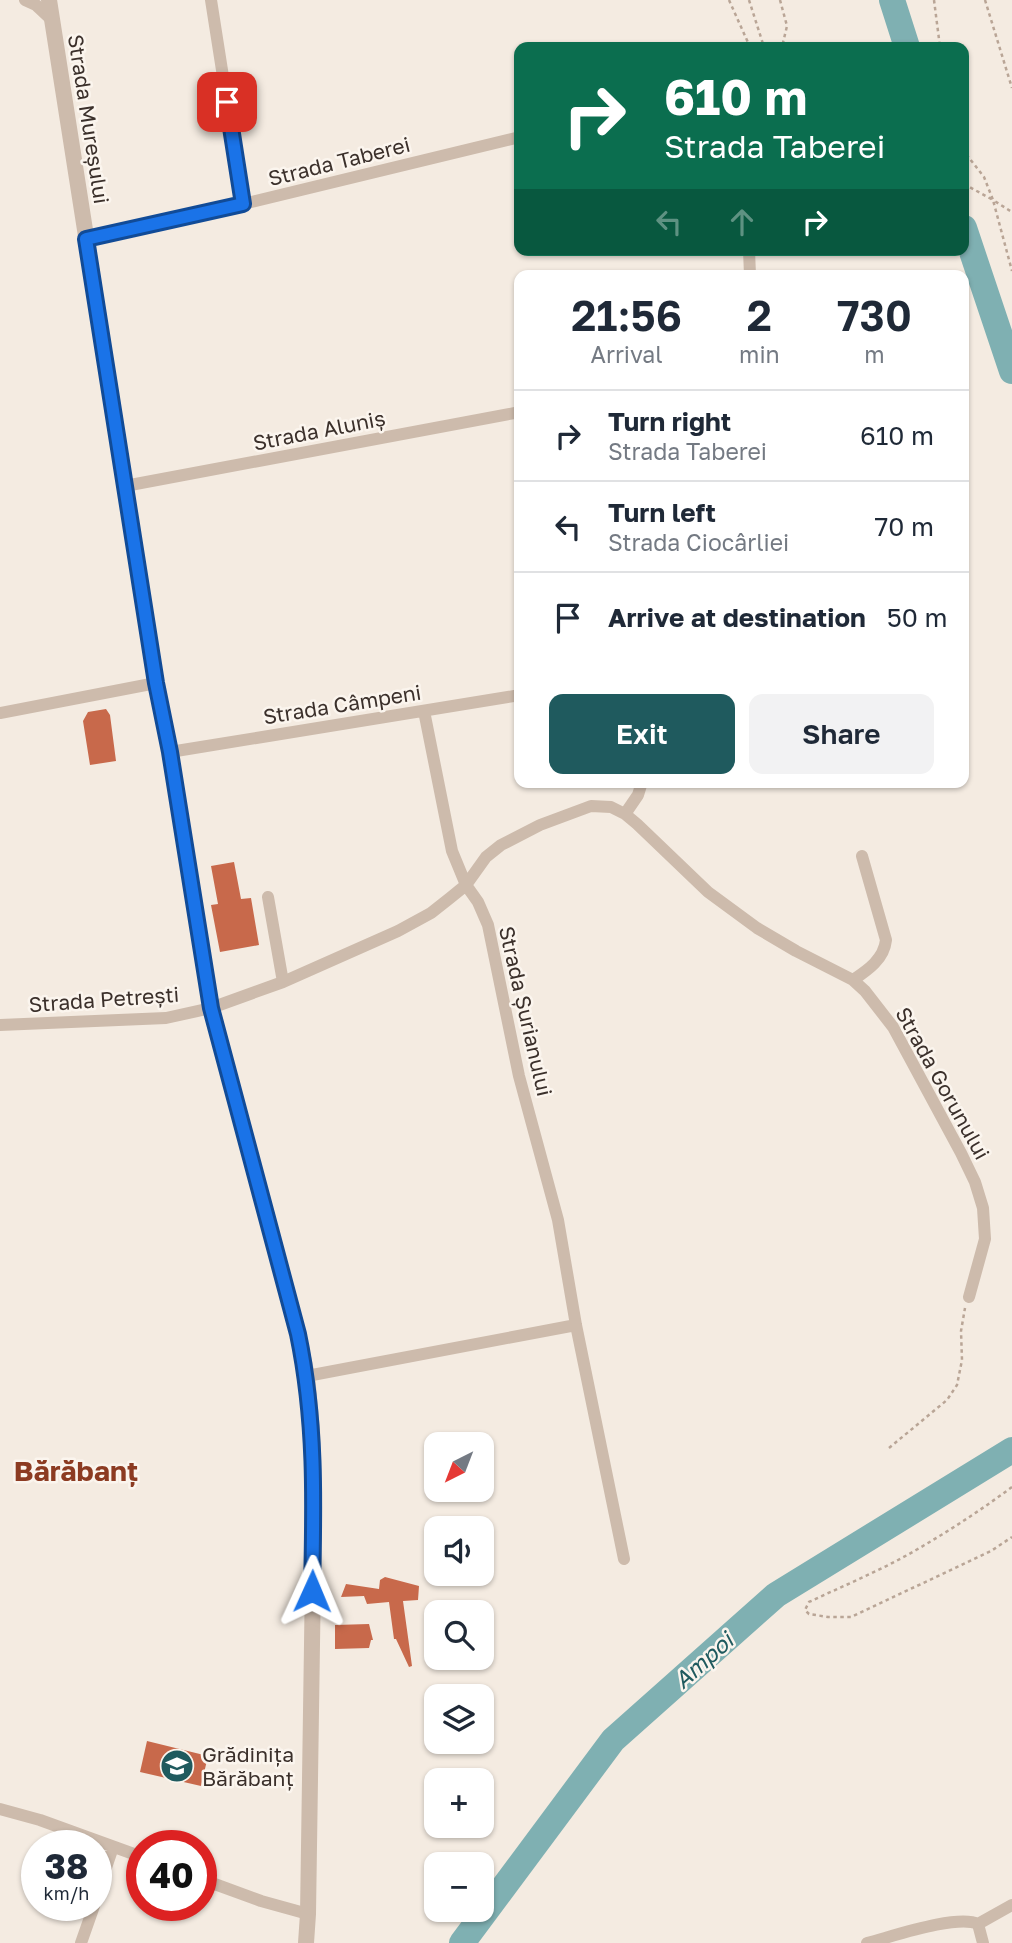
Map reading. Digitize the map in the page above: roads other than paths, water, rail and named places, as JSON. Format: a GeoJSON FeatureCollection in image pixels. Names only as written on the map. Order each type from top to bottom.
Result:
{"type":"FeatureCollection","features":[{"type":"Feature","properties":{"kind":"street"},"geometry":{"type":"LineString","coordinates":[[25,0],[36,5],[52,20]]}},
{"type":"Feature","properties":{"kind":"street","name":"Strada Mureșului"},"geometry":{"type":"LineString","coordinates":[[49,0],[156,683],[170,752],[211,1008],[307,1376],[312,1430],[313,1510],[306,1943]]}},
{"type":"Feature","properties":{"kind":"street"},"geometry":{"type":"LineString","coordinates":[[211,0],[243,204]]}},
{"type":"Feature","properties":{"kind":"street","name":"Strada Taberei"},"geometry":{"type":"LineString","coordinates":[[86,239],[514,138]]}},
{"type":"Feature","properties":{"kind":"street","name":"Strada Aluniș"},"geometry":{"type":"LineString","coordinates":[[125,486],[514,413]]}},
{"type":"Feature","properties":{"kind":"street"},"geometry":{"type":"LineString","coordinates":[[0,713],[156,683]]}},
{"type":"Feature","properties":{"kind":"street","name":"Strada Câmpeni"},"geometry":{"type":"LineString","coordinates":[[170,752],[514,696]]}},
{"type":"Feature","properties":{"kind":"street","name":"Strada Șurianului"},"geometry":{"type":"LineString","coordinates":[[424,710],[452,851],[466,885],[478,902],[488,925],[519,1076],[558,1220],[576,1325],[624,1559]]}},
{"type":"Feature","properties":{"kind":"street"},"geometry":{"type":"LineString","coordinates":[[625,814],[640,788]]}},
{"type":"Feature","properties":{"kind":"street","name":"Strada Gorunului"},"geometry":{"type":"LineString","coordinates":[[211,1008],[283,982],[432,913],[466,885],[486,857],[501,845],[540,825],[591,806],[611,807],[625,814],[708,892],[757,928],[853,980],[893,1027],[961,1153],[975,1182],[983,1208],[985,1239],[969,1297]]}},
{"type":"Feature","properties":{"kind":"street"},"geometry":{"type":"LineString","coordinates":[[853,980],[867,971],[878,959],[885,950],[886,940],[862,856]]}},
{"type":"Feature","properties":{"kind":"street"},"geometry":{"type":"LineString","coordinates":[[268,897],[283,982]]}},
{"type":"Feature","properties":{"kind":"street","name":"Strada Petrești"},"geometry":{"type":"LineString","coordinates":[[0,1025],[166,1018],[211,1008]]}},
{"type":"Feature","properties":{"kind":"street"},"geometry":{"type":"LineString","coordinates":[[307,1376],[576,1325]]}},
{"type":"Feature","properties":{"kind":"street"},"geometry":{"type":"LineString","coordinates":[[0,1809],[40,1820],[126,1851]]}},
{"type":"Feature","properties":{"kind":"street"},"geometry":{"type":"LineString","coordinates":[[217,1885],[308,1914]]}},
{"type":"Feature","properties":{"kind":"street"},"geometry":{"type":"LineString","coordinates":[[978,1924],[1012,1905]]}},
{"type":"Feature","properties":{"kind":"street"},"geometry":{"type":"LineString","coordinates":[[867,1943],[950,1922],[970,1920],[978,1924],[983,1943]]}},
{"type":"Feature","properties":{"kind":"street"},"geometry":{"type":"LineString","coordinates":[[81,1943],[88,1921]]}},
{"type":"Feature","properties":{"kind":"waterway","name":"Ampoi"},"geometry":{"type":"LineString","coordinates":[[892,0],[905,42]]}},
{"type":"Feature","properties":{"kind":"waterway","name":"Ampoi"},"geometry":{"type":"LineString","coordinates":[[969,243],[1012,371]]}},
{"type":"Feature","properties":{"kind":"waterway","name":"Ampoi"},"geometry":{"type":"LineString","coordinates":[[462,1943],[613,1740],[776,1595],[1012,1450]]}},
{"type":"Feature","properties":{"kind":"place","name":"Grădinița Bărăbanț"},"geometry":{"type":"Point","coordinates":[177,1766]}},
{"type":"Feature","properties":{"kind":"district","name":"Bărăbanț"},"geometry":{"type":"Point","coordinates":[76,1470]}}]}
